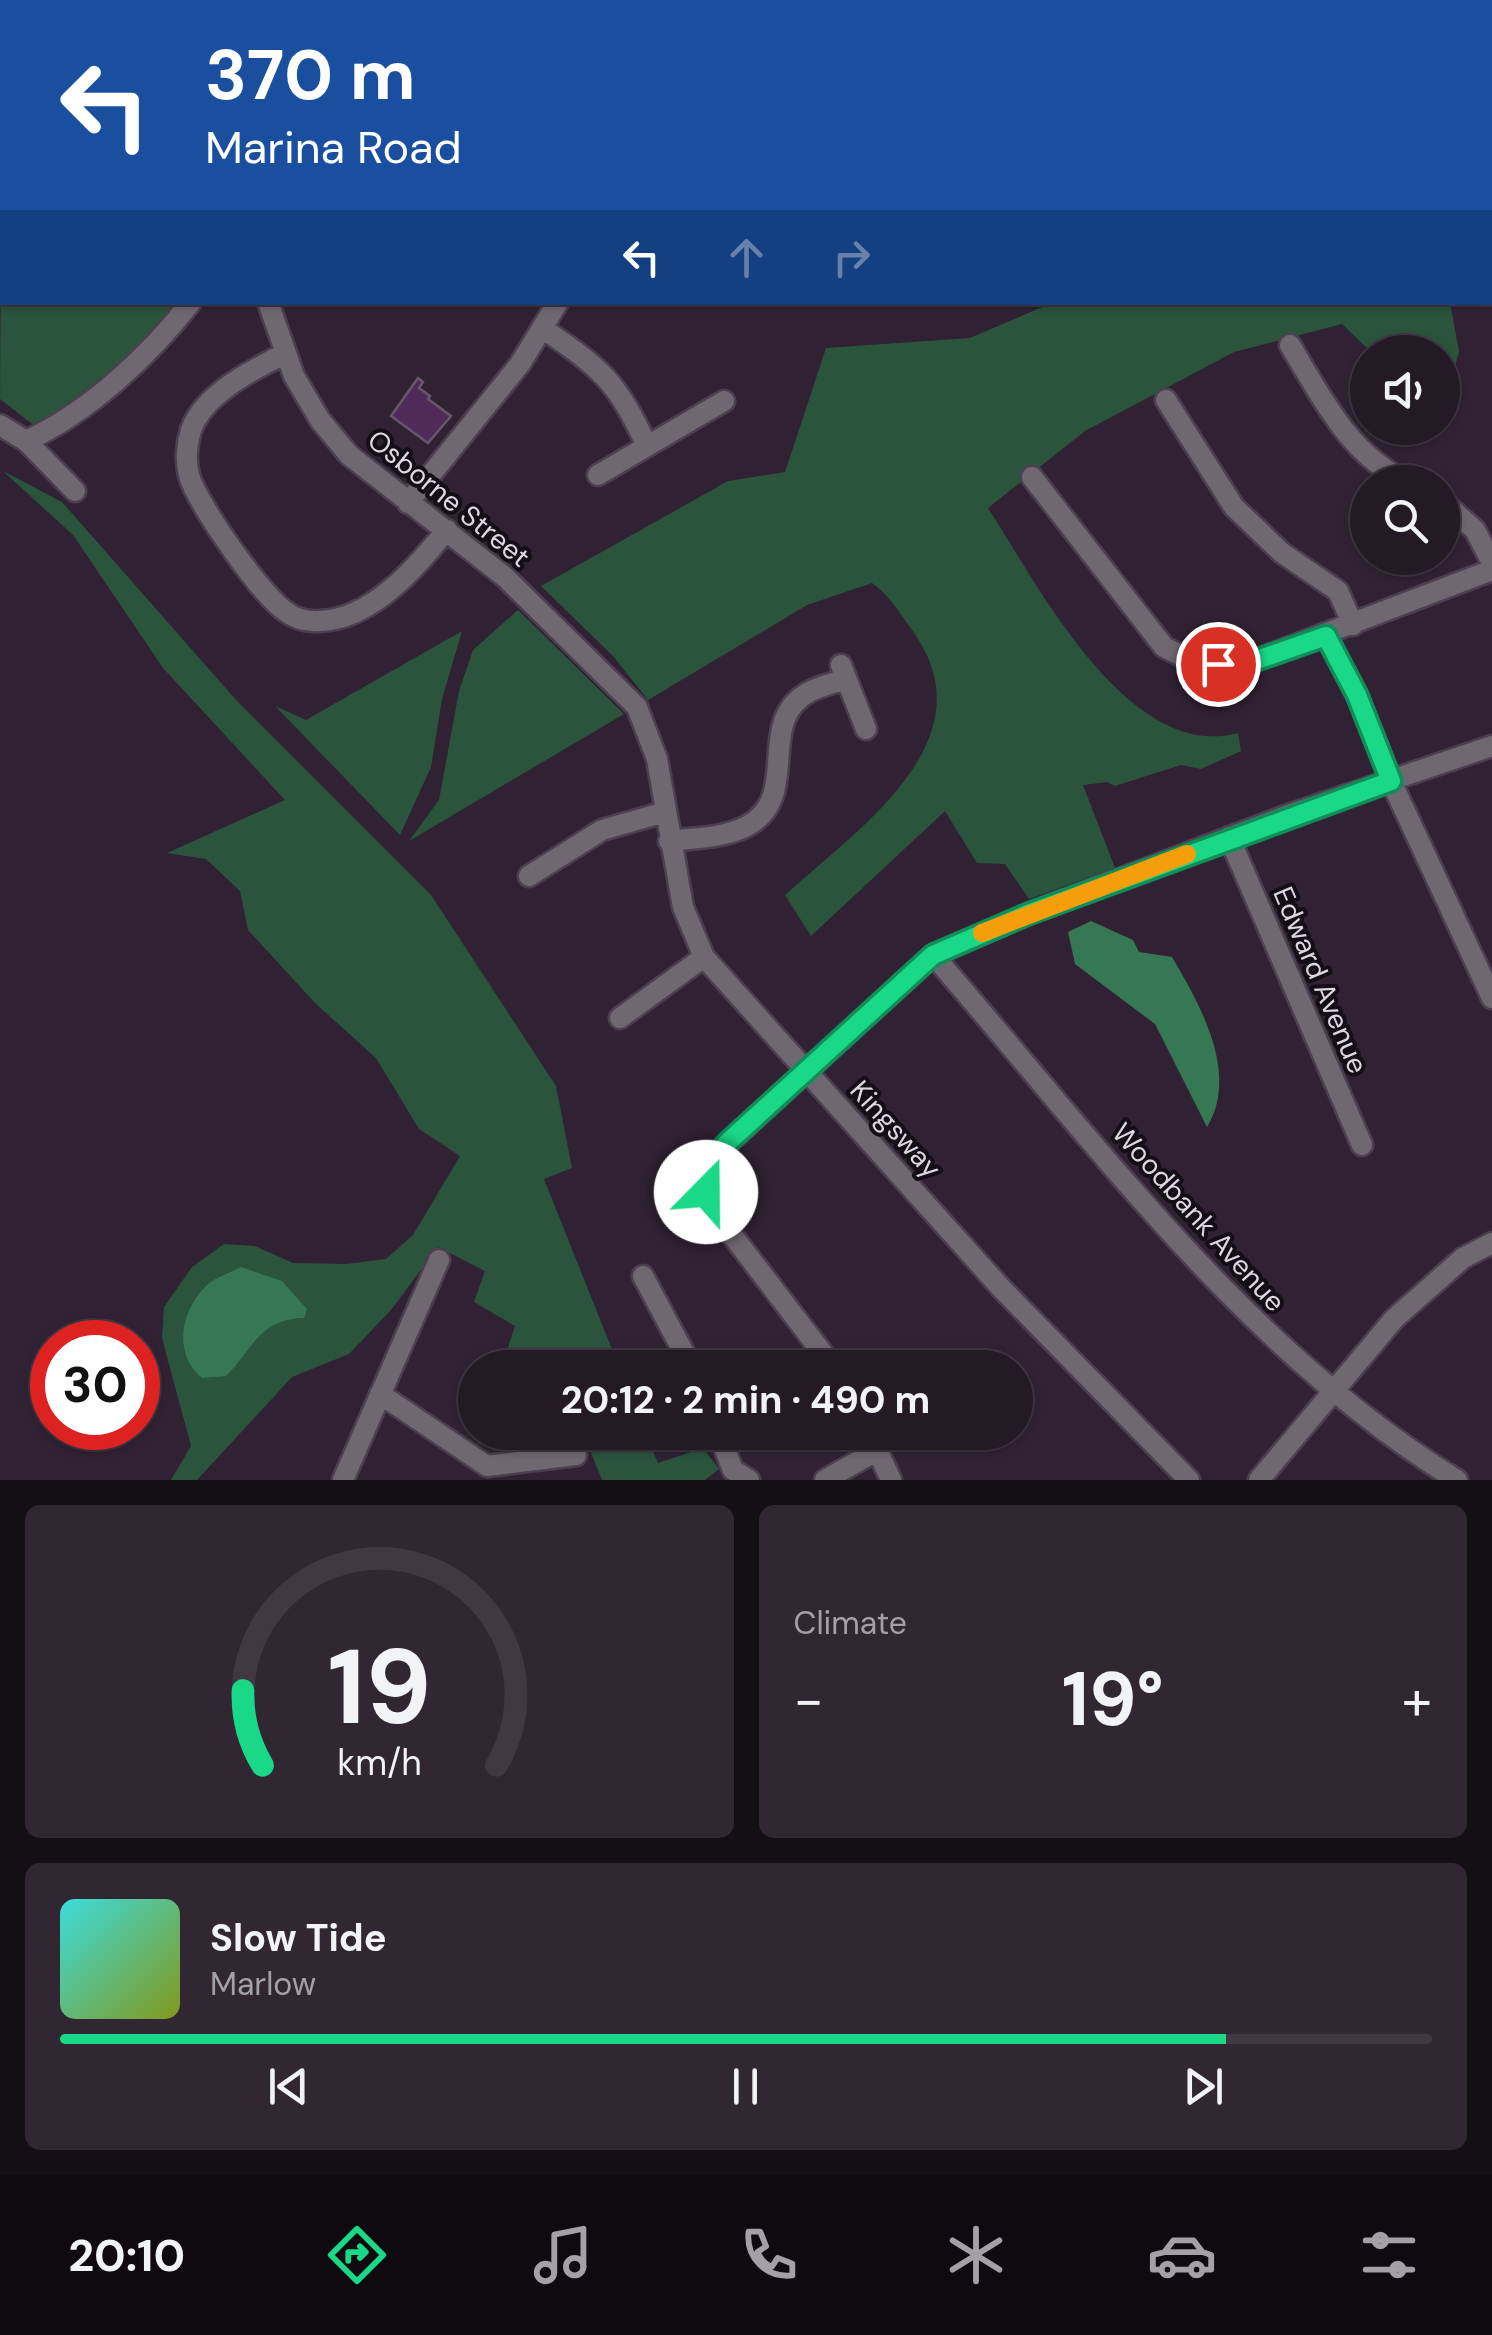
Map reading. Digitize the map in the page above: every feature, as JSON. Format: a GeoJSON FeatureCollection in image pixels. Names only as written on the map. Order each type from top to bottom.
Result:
{"type":"FeatureCollection","features":[{"type":"Feature","properties":{"kind":"street"},"geometry":{"type":"LineString","coordinates":[[26,441],[59,426],[164,336],[190,305]]}},
{"type":"Feature","properties":{"kind":"street","name":"Osborne Street"},"geometry":{"type":"LineString","coordinates":[[269,305],[284,354],[307,400],[334,438],[408,503],[522,592],[637,707]]}},
{"type":"Feature","properties":{"kind":"street"},"geometry":{"type":"LineString","coordinates":[[408,503],[476,422],[556,305]]}},
{"type":"Feature","properties":{"kind":"street"},"geometry":{"type":"LineString","coordinates":[[542,328],[590,360],[621,392],[647,446]]}},
{"type":"Feature","properties":{"kind":"street"},"geometry":{"type":"LineString","coordinates":[[1290,345],[1342,432],[1378,465]]}},
{"type":"Feature","properties":{"kind":"street"},"geometry":{"type":"LineString","coordinates":[[284,354],[234,382],[210,403],[192,426],[187,452],[189,475],[201,501],[274,600],[304,621],[345,616],[412,571],[447,530]]}},
{"type":"Feature","properties":{"kind":"street"},"geometry":{"type":"LineString","coordinates":[[1166,400],[1234,506],[1282,553],[1338,591],[1354,625]]}},
{"type":"Feature","properties":{"kind":"street"},"geometry":{"type":"LineString","coordinates":[[598,475],[724,401]]}},
{"type":"Feature","properties":{"kind":"street"},"geometry":{"type":"LineString","coordinates":[[0,425],[26,441],[75,492]]}},
{"type":"Feature","properties":{"kind":"street"},"geometry":{"type":"LineString","coordinates":[[1032,478],[1164,647],[1196,663],[1240,666],[1354,625],[1492,566],[1475,530],[1460,517]]}},
{"type":"Feature","properties":{"kind":"street"},"geometry":{"type":"LineString","coordinates":[[1326,636],[1357,695],[1391,781],[1492,998]]}},
{"type":"Feature","properties":{"kind":"street"},"geometry":{"type":"LineString","coordinates":[[670,842],[735,831],[762,815],[777,789],[782,720],[808,692],[844,672],[866,730]]}},
{"type":"Feature","properties":{"kind":"street","name":"Kingsway"},"geometry":{"type":"LineString","coordinates":[[637,707],[657,759],[683,906],[704,956],[1002,1289],[1188,1480]]}},
{"type":"Feature","properties":{"kind":"street"},"geometry":{"type":"LineString","coordinates":[[820,1350],[713,1210],[706,1192],[708,1166],[933,955],[1028,914],[1230,838],[1492,746]]}},
{"type":"Feature","properties":{"kind":"street"},"geometry":{"type":"LineString","coordinates":[[529,876],[602,830],[665,812]]}},
{"type":"Feature","properties":{"kind":"street","name":"Edward Avenue"},"geometry":{"type":"LineString","coordinates":[[1230,838],[1362,1145]]}},
{"type":"Feature","properties":{"kind":"street","name":"Woodbank Avenue"},"geometry":{"type":"LineString","coordinates":[[933,955],[1262,1330],[1410,1451],[1457,1480]]}},
{"type":"Feature","properties":{"kind":"street"},"geometry":{"type":"LineString","coordinates":[[620,1018],[704,956]]}},
{"type":"Feature","properties":{"kind":"street"},"geometry":{"type":"LineString","coordinates":[[1259,1480],[1336,1394],[1394,1319],[1463,1258],[1492,1243]]}},
{"type":"Feature","properties":{"kind":"street"},"geometry":{"type":"LineString","coordinates":[[343,1480],[439,1260]]}},
{"type":"Feature","properties":{"kind":"street"},"geometry":{"type":"LineString","coordinates":[[644,1276],[683,1350]]}},
{"type":"Feature","properties":{"kind":"street"},"geometry":{"type":"LineString","coordinates":[[380,1394],[487,1466],[576,1455]]}},
{"type":"Feature","properties":{"kind":"street"},"geometry":{"type":"LineString","coordinates":[[725,1450],[733,1470],[749,1480]]}},
{"type":"Feature","properties":{"kind":"street"},"geometry":{"type":"LineString","coordinates":[[825,1480],[862,1450]]}},
{"type":"Feature","properties":{"kind":"street"},"geometry":{"type":"LineString","coordinates":[[876,1450],[891,1480]]}},
{"type":"Feature","properties":{"kind":"shaded area"},"geometry":{"type":"Polygon","coordinates":[[[1,305],[182,305],[105,378],[40,430],[0,399],[1,305]]]}},
{"type":"Feature","properties":{"kind":"shaded area"},"geometry":{"type":"Polygon","coordinates":[[[1047,305],[1450,305],[1456,335],[1353,335],[1342,324],[1234,352],[1085,431],[988,508],[1060,620],[1123,695],[1159,721],[1198,735],[1238,733],[1241,751],[1201,769],[1181,765],[1115,786],[1107,782],[1083,785],[1115,868],[1029,899],[1005,864],[977,863],[945,811],[811,936],[785,895],[847,841],[906,778],[926,744],[936,708],[933,670],[894,605],[872,583],[807,605],[648,700],[613,656],[541,586],[728,481],[785,472],[826,348],[970,338],[1047,305]]]}},
{"type":"Feature","properties":{"kind":"shaded area"},"geometry":{"type":"Polygon","coordinates":[[[3,471],[62,502],[237,701],[431,895],[556,1086],[572,1168],[544,1179],[612,1350],[507,1350],[515,1326],[474,1302],[485,1271],[438,1247],[391,1310],[349,1354],[292,1377],[197,1480],[171,1480],[191,1446],[162,1338],[164,1307],[192,1267],[224,1244],[255,1246],[293,1263],[346,1264],[386,1259],[413,1235],[460,1156],[419,1129],[376,1058],[315,1003],[248,930],[240,891],[206,859],[167,853],[285,800],[163,668],[73,535],[3,471]],[[282,1281],[262,1330],[285,1319],[303,1318],[282,1281]]]}},
{"type":"Feature","properties":{"kind":"shaded area"},"geometry":{"type":"Polygon","coordinates":[[[518,610],[624,714],[409,841],[439,800],[459,691],[473,650],[518,610]]]}},
{"type":"Feature","properties":{"kind":"shaded area"},"geometry":{"type":"Polygon","coordinates":[[[462,631],[442,699],[431,767],[400,835],[275,706],[306,720],[462,631]]]}},
{"type":"Feature","properties":{"kind":"shaded area"},"geometry":{"type":"Polygon","coordinates":[[[1091,921],[1133,940],[1139,952],[1172,957],[1183,975],[1204,1017],[1218,1062],[1216,1106],[1207,1127],[1155,1024],[1075,964],[1068,932],[1091,921]]]}},
{"type":"Feature","properties":{"kind":"shaded area"},"geometry":{"type":"Polygon","coordinates":[[[241,1267],[282,1281],[307,1309],[304,1318],[266,1330],[226,1376],[202,1378],[187,1357],[184,1345],[190,1308],[206,1286],[241,1267]]]}},
{"type":"Feature","properties":{"kind":"shaded area"},"geometry":{"type":"Polygon","coordinates":[[[590,1450],[652,1450],[658,1463],[705,1450],[719,1469],[705,1480],[602,1480],[590,1450]]]}},
{"type":"Feature","properties":{"kind":"building"},"geometry":{"type":"Polygon","coordinates":[[[418,378],[423,382],[419,388],[430,396],[428,399],[451,416],[428,443],[391,416],[418,378]]]}},
{"type":"Feature","properties":{"kind":"slow traffic"},"geometry":{"type":"LineString","coordinates":[[982,933],[1187,854]]}},
{"type":"Feature","properties":{"kind":"route"},"geometry":{"type":"LineString","coordinates":[[706,1192],[708,1166],[726,1144],[933,955],[1028,914],[1291,814],[1391,781],[1357,695],[1326,636],[1240,666],[1218,664]]}}]}
